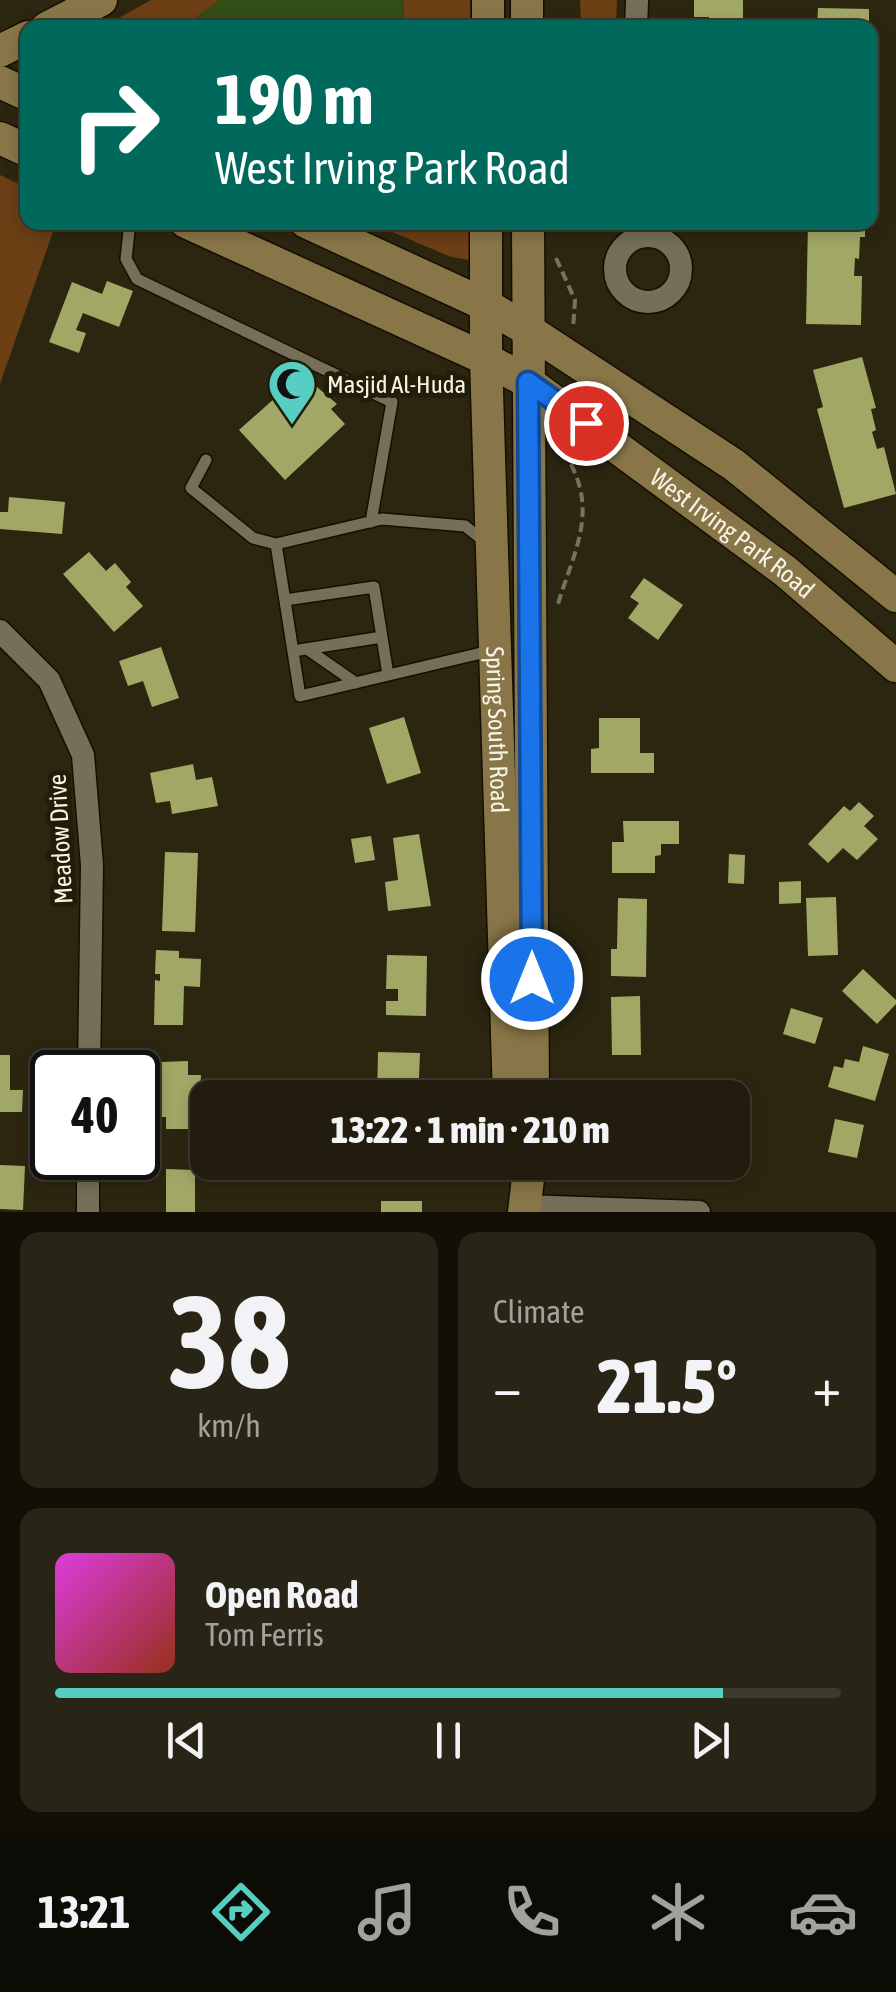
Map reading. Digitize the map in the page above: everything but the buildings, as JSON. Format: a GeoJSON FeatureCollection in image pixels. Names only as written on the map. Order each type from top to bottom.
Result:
{"type":"FeatureCollection","features":[{"type":"Feature","properties":{"kind":"street"},"geometry":{"type":"LineString","coordinates":[[62,20],[101,0]]}},
{"type":"Feature","properties":{"kind":"street","name":"West Irving Park Road"},"geometry":{"type":"LineString","coordinates":[[204,230],[486,359],[528,382],[758,551],[896,666]]}},
{"type":"Feature","properties":{"kind":"street","name":"West Irving Park Road"},"geometry":{"type":"LineString","coordinates":[[323,230],[486,305],[528,330],[734,465],[896,596]]}},
{"type":"Feature","properties":{"kind":"street","name":"Spring South Road"},"geometry":{"type":"LineString","coordinates":[[486,230],[486,359],[478,516],[491,547],[508,1080]]}},
{"type":"Feature","properties":{"kind":"street","name":"Spring South Road"},"geometry":{"type":"LineString","coordinates":[[528,230],[533,1080]]}},
{"type":"Feature","properties":{"kind":"street","name":"Meadow Drive"},"geometry":{"type":"LineString","coordinates":[[0,631],[49,680],[83,755],[92,865],[90,1050]]}},
{"type":"Feature","properties":{"kind":"street"},"geometry":{"type":"LineString","coordinates":[[88,1180],[88,1212]]}},
{"type":"Feature","properties":{"kind":"street"},"geometry":{"type":"LineString","coordinates":[[518,1180],[524,1209]]}},
{"type":"Feature","properties":{"kind":"street"},"geometry":{"type":"LineString","coordinates":[[524,1209],[528,1180]]}},
{"type":"Feature","properties":{"kind":"street"},"geometry":{"type":"LineString","coordinates":[[524,1209],[700,1212]]}},
{"type":"Feature","properties":{"kind":"lane"},"geometry":{"type":"LineString","coordinates":[[129,230],[126,259],[137,278],[392,402],[371,522]]}},
{"type":"Feature","properties":{"kind":"lane"},"geometry":{"type":"LineString","coordinates":[[206,460],[191,488],[253,538],[276,544],[382,519],[478,516]]}},
{"type":"Feature","properties":{"kind":"lane"},"geometry":{"type":"LineString","coordinates":[[276,544],[285,600],[300,650],[300,696],[494,650]]}},
{"type":"Feature","properties":{"kind":"lane"},"geometry":{"type":"LineString","coordinates":[[285,600],[374,586],[388,675]]}},
{"type":"Feature","properties":{"kind":"lane"},"geometry":{"type":"LineString","coordinates":[[300,650],[382,637]]}},
{"type":"Feature","properties":{"kind":"lane"},"geometry":{"type":"LineString","coordinates":[[300,650],[356,683]]}},
{"type":"Feature","properties":{"kind":"path"},"geometry":{"type":"LineString","coordinates":[[554,254],[575,300],[575,313]]}},
{"type":"Feature","properties":{"kind":"shaded area"},"geometry":{"type":"Polygon","coordinates":[[[151,0],[220,0],[193,20],[115,20],[151,0]]]}},
{"type":"Feature","properties":{"kind":"shaded area"},"geometry":{"type":"Polygon","coordinates":[[[220,0],[404,0],[403,20],[193,20],[220,0]]]}},
{"type":"Feature","properties":{"kind":"shaded area"},"geometry":{"type":"Polygon","coordinates":[[[404,0],[470,0],[471,20],[403,20],[404,0]]]}},
{"type":"Feature","properties":{"kind":"shaded area"},"geometry":{"type":"Polygon","coordinates":[[[580,0],[617,0],[616,20],[581,20],[580,0]]]}},
{"type":"Feature","properties":{"kind":"shaded area"},"geometry":{"type":"Polygon","coordinates":[[[0,175],[20,185],[20,230],[54,230],[0,384],[0,175]]]}},
{"type":"Feature","properties":{"kind":"shaded area"},"geometry":{"type":"Polygon","coordinates":[[[387,230],[474,230],[474,249],[469,260],[451,257],[387,230]]]}},
{"type":"Feature","properties":{"kind":"place","name":"Masjid Al-Huda"},"geometry":{"type":"Point","coordinates":[292,426]}},
{"type":"Feature","properties":{"kind":"route"},"geometry":{"type":"LineString","coordinates":[[532,979],[528,382],[586,423]]}}]}
